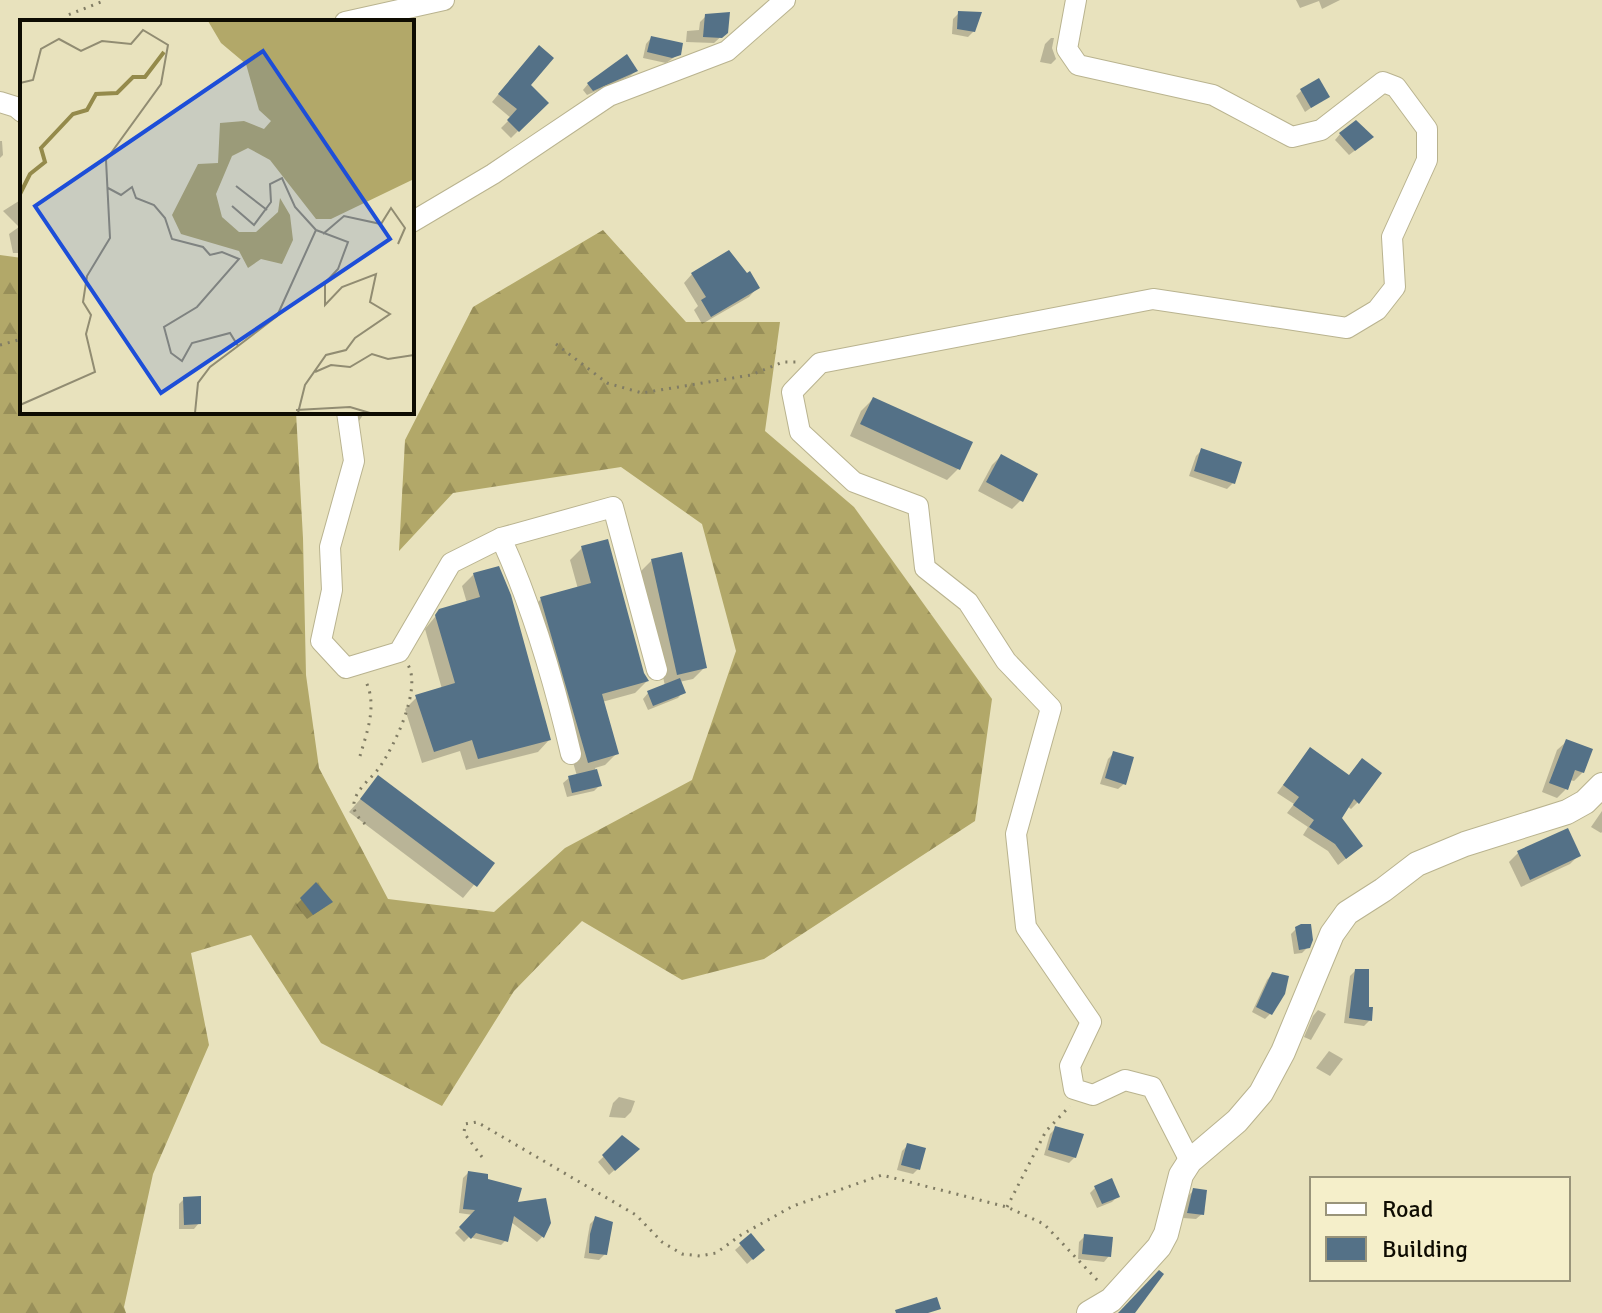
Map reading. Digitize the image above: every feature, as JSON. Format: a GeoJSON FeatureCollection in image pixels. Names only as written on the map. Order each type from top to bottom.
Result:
{"type":"FeatureCollection","features":[{"type":"Feature","properties":{"kind":"main road"},"geometry":{"type":"LineString","coordinates":[[1089,1313],[1111,1300],[1159,1247],[1166,1234],[1181,1175],[1190,1161],[1237,1121],[1261,1093],[1283,1052],[1332,934],[1347,913],[1417,864],[1465,844],[1567,812],[1585,802],[1602,785]]}},
{"type":"Feature","properties":{"kind":"street"},"geometry":{"type":"LineString","coordinates":[[354,20],[444,0]]}},
{"type":"Feature","properties":{"kind":"street"},"geometry":{"type":"LineString","coordinates":[[414,221],[493,174],[609,96],[727,51],[785,0]]}},
{"type":"Feature","properties":{"kind":"street"},"geometry":{"type":"LineString","coordinates":[[1076,0],[1067,49],[1078,65],[1213,95],[1292,137],[1321,130],[1383,82],[1396,87],[1427,129],[1427,160],[1392,237],[1395,287],[1377,310],[1347,328],[1153,299],[820,363],[792,392],[800,432],[854,482],[918,506],[925,568],[968,602],[1006,661],[1051,708],[1016,834],[1026,927],[1091,1022],[1070,1066],[1074,1089],[1093,1095],[1125,1080],[1152,1087],[1190,1161]]}},
{"type":"Feature","properties":{"kind":"street"},"geometry":{"type":"LineString","coordinates":[[0,102],[20,110]]}},
{"type":"Feature","properties":{"kind":"street"},"geometry":{"type":"LineString","coordinates":[[347,414],[354,461],[330,547],[332,590],[321,641],[346,668],[399,652],[451,563],[501,538],[613,507],[657,670]]}},
{"type":"Feature","properties":{"kind":"street"},"geometry":{"type":"LineString","coordinates":[[501,538],[520,579],[571,754]]}},
{"type":"Feature","properties":{"kind":"path"},"geometry":{"type":"LineString","coordinates":[[67,20],[68,15],[100,5],[106,0]]}},
{"type":"Feature","properties":{"kind":"path"},"geometry":{"type":"LineString","coordinates":[[0,345],[20,340]]}},
{"type":"Feature","properties":{"kind":"path"},"geometry":{"type":"LineString","coordinates":[[556,344],[607,383],[642,393],[751,375],[783,362],[838,360]]}},
{"type":"Feature","properties":{"kind":"path"},"geometry":{"type":"LineString","coordinates":[[365,824],[355,814],[354,802],[397,740],[412,683],[412,672],[399,652]]}},
{"type":"Feature","properties":{"kind":"path"},"geometry":{"type":"LineString","coordinates":[[346,668],[349,673],[363,677],[371,691],[371,708],[360,756]]}},
{"type":"Feature","properties":{"kind":"path"},"geometry":{"type":"LineString","coordinates":[[1007,1207],[1046,1131],[1083,1092]]}},
{"type":"Feature","properties":{"kind":"path"},"geometry":{"type":"LineString","coordinates":[[482,1157],[464,1133],[465,1124],[477,1122],[636,1215],[662,1242],[682,1254],[700,1256],[716,1253],[793,1206],[882,1175],[1007,1207],[1044,1224],[1101,1284],[1111,1300]]}},
{"type":"Feature","properties":{"kind":"green space"},"geometry":{"type":"Polygon","coordinates":[[[603,230],[686,322],[780,322],[765,431],[854,507],[992,699],[975,821],[764,959],[682,980],[582,921],[514,991],[442,1106],[321,1043],[251,935],[191,953],[209,1045],[153,1174],[124,1307],[126,1313],[0,1313],[0,255],[20,258],[20,414],[296,414],[306,675],[319,768],[388,899],[494,912],[565,848],[692,780],[736,651],[702,524],[621,467],[453,493],[399,551],[405,440],[473,307],[603,230]]]}},
{"type":"Feature","properties":{"kind":"building"},"geometry":{"type":"Polygon","coordinates":[[[958,11],[982,12],[975,32],[957,29],[958,11]]]}},
{"type":"Feature","properties":{"kind":"building"},"geometry":{"type":"Polygon","coordinates":[[[730,12],[728,33],[722,38],[703,37],[705,14],[730,12]]]}},
{"type":"Feature","properties":{"kind":"building"},"geometry":{"type":"Polygon","coordinates":[[[651,36],[683,43],[681,55],[672,58],[647,52],[651,36]]]}},
{"type":"Feature","properties":{"kind":"building"},"geometry":{"type":"Polygon","coordinates":[[[539,45],[554,58],[531,85],[549,103],[519,132],[507,120],[517,109],[498,94],[539,45]]]}},
{"type":"Feature","properties":{"kind":"building"},"geometry":{"type":"Polygon","coordinates":[[[627,54],[638,71],[593,91],[587,83],[627,54]]]}},
{"type":"Feature","properties":{"kind":"building"},"geometry":{"type":"Polygon","coordinates":[[[1319,78],[1330,97],[1311,108],[1300,89],[1319,78]]]}},
{"type":"Feature","properties":{"kind":"building"},"geometry":{"type":"Polygon","coordinates":[[[1356,120],[1374,137],[1355,151],[1339,133],[1356,120]]]}},
{"type":"Feature","properties":{"kind":"building"},"geometry":{"type":"Polygon","coordinates":[[[729,250],[747,273],[750,271],[760,288],[711,317],[701,300],[706,297],[691,273],[729,250]]]}},
{"type":"Feature","properties":{"kind":"building"},"geometry":{"type":"Polygon","coordinates":[[[873,397],[973,442],[960,470],[860,424],[873,397]]]}},
{"type":"Feature","properties":{"kind":"building"},"geometry":{"type":"Polygon","coordinates":[[[1201,448],[1242,462],[1235,484],[1194,471],[1201,448]]]}},
{"type":"Feature","properties":{"kind":"building"},"geometry":{"type":"Polygon","coordinates":[[[1001,454],[1038,474],[1023,502],[986,482],[1001,454]]]}},
{"type":"Feature","properties":{"kind":"building"},"geometry":{"type":"Polygon","coordinates":[[[608,539],[644,673],[649,681],[602,694],[619,754],[588,763],[540,597],[591,583],[581,546],[608,539]]]}},
{"type":"Feature","properties":{"kind":"building"},"geometry":{"type":"Polygon","coordinates":[[[682,552],[707,668],[677,675],[651,559],[682,552]]]}},
{"type":"Feature","properties":{"kind":"building"},"geometry":{"type":"Polygon","coordinates":[[[499,566],[511,595],[551,740],[478,759],[472,740],[434,752],[415,695],[455,683],[435,615],[439,609],[480,597],[473,573],[499,566]]]}},
{"type":"Feature","properties":{"kind":"building"},"geometry":{"type":"Polygon","coordinates":[[[680,678],[686,693],[653,706],[647,691],[680,678]]]}},
{"type":"Feature","properties":{"kind":"building"},"geometry":{"type":"Polygon","coordinates":[[[1566,739],[1593,749],[1584,773],[1575,770],[1568,790],[1549,783],[1566,739]]]}},
{"type":"Feature","properties":{"kind":"building"},"geometry":{"type":"Polygon","coordinates":[[[1310,747],[1349,775],[1362,758],[1382,773],[1359,804],[1354,799],[1342,818],[1363,846],[1346,859],[1335,844],[1309,827],[1314,820],[1293,805],[1299,797],[1283,785],[1310,747]]]}},
{"type":"Feature","properties":{"kind":"building"},"geometry":{"type":"Polygon","coordinates":[[[1113,751],[1134,757],[1126,785],[1105,778],[1113,751]]]}},
{"type":"Feature","properties":{"kind":"building"},"geometry":{"type":"Polygon","coordinates":[[[597,769],[602,786],[572,793],[568,776],[597,769]]]}},
{"type":"Feature","properties":{"kind":"building"},"geometry":{"type":"Polygon","coordinates":[[[378,775],[495,863],[477,887],[360,799],[378,775]]]}},
{"type":"Feature","properties":{"kind":"building"},"geometry":{"type":"Polygon","coordinates":[[[1568,828],[1581,856],[1530,880],[1517,851],[1568,828]]]}},
{"type":"Feature","properties":{"kind":"building"},"geometry":{"type":"Polygon","coordinates":[[[316,882],[333,902],[313,915],[300,898],[316,882]]]}},
{"type":"Feature","properties":{"kind":"building"},"geometry":{"type":"Polygon","coordinates":[[[1311,924],[1313,940],[1310,948],[1299,950],[1295,927],[1311,924]]]}},
{"type":"Feature","properties":{"kind":"building"},"geometry":{"type":"Polygon","coordinates":[[[1355,969],[1369,969],[1372,1021],[1349,1018],[1355,969]]]}},
{"type":"Feature","properties":{"kind":"building"},"geometry":{"type":"Polygon","coordinates":[[[1272,972],[1289,976],[1285,994],[1272,1015],[1256,1007],[1272,972]]]}},
{"type":"Feature","properties":{"kind":"building"},"geometry":{"type":"Polygon","coordinates":[[[1055,1126],[1084,1134],[1076,1158],[1048,1150],[1055,1126]]]}},
{"type":"Feature","properties":{"kind":"building"},"geometry":{"type":"Polygon","coordinates":[[[622,1135],[640,1149],[615,1171],[602,1155],[622,1135]]]}},
{"type":"Feature","properties":{"kind":"building"},"geometry":{"type":"Polygon","coordinates":[[[907,1143],[926,1148],[920,1170],[901,1165],[907,1143]]]}},
{"type":"Feature","properties":{"kind":"building"},"geometry":{"type":"Polygon","coordinates":[[[468,1171],[488,1174],[488,1179],[522,1188],[518,1202],[546,1198],[551,1223],[544,1238],[514,1216],[508,1242],[476,1233],[471,1239],[459,1227],[475,1210],[463,1209],[468,1171]]]}},
{"type":"Feature","properties":{"kind":"building"},"geometry":{"type":"Polygon","coordinates":[[[1112,1178],[1120,1197],[1102,1204],[1094,1186],[1112,1178]]]}},
{"type":"Feature","properties":{"kind":"building"},"geometry":{"type":"Polygon","coordinates":[[[1193,1188],[1207,1190],[1204,1215],[1187,1213],[1193,1188]]]}},
{"type":"Feature","properties":{"kind":"building"},"geometry":{"type":"Polygon","coordinates":[[[201,1196],[201,1224],[184,1225],[183,1197],[201,1196]]]}},
{"type":"Feature","properties":{"kind":"building"},"geometry":{"type":"Polygon","coordinates":[[[595,1216],[613,1222],[607,1255],[589,1253],[595,1216]]]}},
{"type":"Feature","properties":{"kind":"building"},"geometry":{"type":"Polygon","coordinates":[[[751,1233],[765,1250],[753,1260],[739,1243],[751,1233]]]}},
{"type":"Feature","properties":{"kind":"building"},"geometry":{"type":"Polygon","coordinates":[[[1084,1234],[1113,1237],[1111,1257],[1082,1254],[1084,1234]]]}},
{"type":"Feature","properties":{"kind":"building"},"geometry":{"type":"Polygon","coordinates":[[[1159,1270],[1164,1274],[1135,1313],[1118,1313],[1159,1270]]]}},
{"type":"Feature","properties":{"kind":"building"},"geometry":{"type":"Polygon","coordinates":[[[937,1297],[941,1309],[928,1313],[896,1313],[895,1310],[937,1297]]]}}]}
